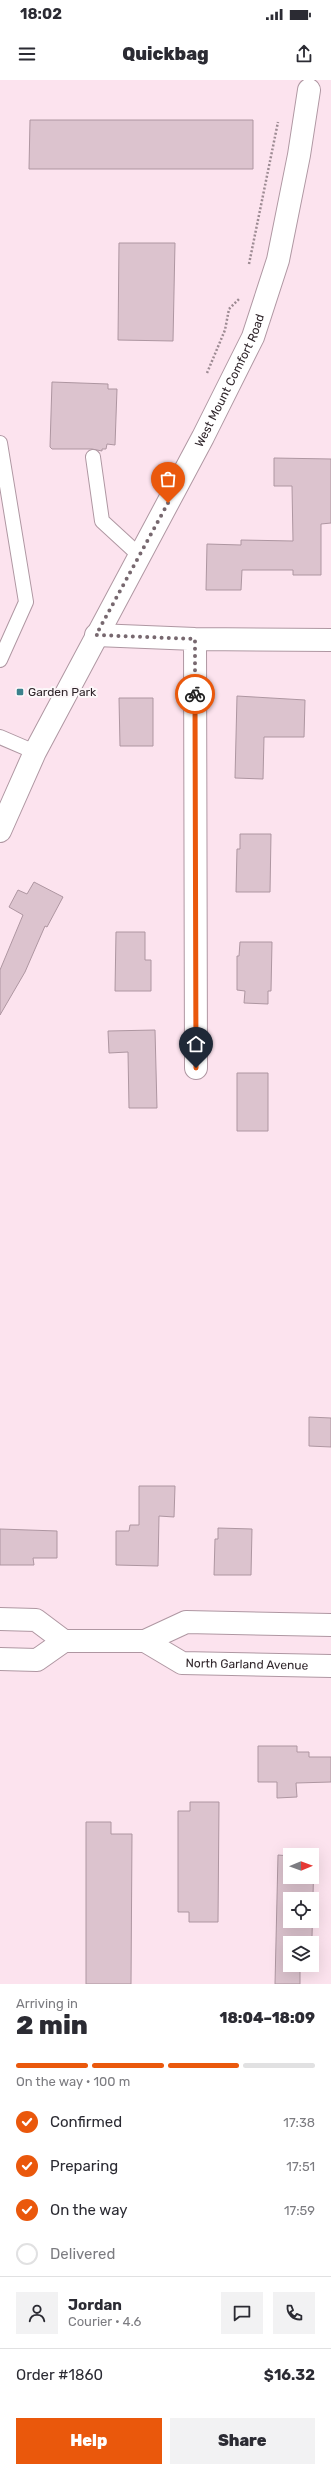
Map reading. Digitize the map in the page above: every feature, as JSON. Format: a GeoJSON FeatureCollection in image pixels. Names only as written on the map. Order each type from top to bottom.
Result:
{"type":"FeatureCollection","features":[{"type":"Feature","properties":{"kind":"street","name":"West Mount Comfort Road"},"geometry":{"type":"LineString","coordinates":[[0,831],[35,752],[96,635],[204,437],[253,338],[278,260],[299,156],[309,85]]}},
{"type":"Feature","properties":{"kind":"street"},"geometry":{"type":"LineString","coordinates":[[96,635],[195,639],[331,640]]}},
{"type":"Feature","properties":{"kind":"street"},"geometry":{"type":"LineString","coordinates":[[195,639],[196,1068]]}},
{"type":"Feature","properties":{"kind":"street"},"geometry":{"type":"LineString","coordinates":[[0,1619],[36,1620],[64,1641]]}},
{"type":"Feature","properties":{"kind":"street"},"geometry":{"type":"LineString","coordinates":[[0,1659],[36,1660],[64,1641],[146,1641],[186,1622],[331,1625]]}},
{"type":"Feature","properties":{"kind":"street","name":"North Garland Avenue"},"geometry":{"type":"LineString","coordinates":[[146,1641],[182,1662],[331,1666]]}},
{"type":"Feature","properties":{"kind":"lane"},"geometry":{"type":"LineString","coordinates":[[0,443],[26,602],[0,660]]}},
{"type":"Feature","properties":{"kind":"lane"},"geometry":{"type":"LineString","coordinates":[[93,457],[102,521],[139,555]]}},
{"type":"Feature","properties":{"kind":"lane"},"geometry":{"type":"LineString","coordinates":[[0,737],[35,752]]}},
{"type":"Feature","properties":{"kind":"path"},"geometry":{"type":"LineString","coordinates":[[248,270],[277,125],[284,116]]}},
{"type":"Feature","properties":{"kind":"path"},"geometry":{"type":"LineString","coordinates":[[208,379],[208,367],[225,330],[228,309],[242,297]]}},
{"type":"Feature","properties":{"kind":"building"},"geometry":{"type":"Polygon","coordinates":[[[30,120],[253,120],[253,169],[29,169],[30,120]]]}},
{"type":"Feature","properties":{"kind":"building"},"geometry":{"type":"Polygon","coordinates":[[[119,243],[175,243],[173,341],[118,340],[119,243]]]}},
{"type":"Feature","properties":{"kind":"building"},"geometry":{"type":"Polygon","coordinates":[[[52,382],[108,384],[108,389],[117,389],[115,445],[107,444],[106,449],[102,449],[102,451],[92,449],[52,449],[50,447],[52,382]]]}},
{"type":"Feature","properties":{"kind":"building"},"geometry":{"type":"Polygon","coordinates":[[[274,458],[331,459],[331,523],[321,524],[321,575],[293,575],[293,570],[242,570],[241,590],[206,590],[207,544],[241,545],[241,540],[293,541],[292,486],[274,486],[274,458]]]}},
{"type":"Feature","properties":{"kind":"building"},"geometry":{"type":"Polygon","coordinates":[[[237,696],[305,700],[304,737],[264,737],[263,779],[235,778],[237,696]]]}},
{"type":"Feature","properties":{"kind":"building"},"geometry":{"type":"Polygon","coordinates":[[[119,698],[153,698],[153,746],[120,746],[119,698]]]}},
{"type":"Feature","properties":{"kind":"building"},"geometry":{"type":"Polygon","coordinates":[[[240,834],[271,834],[270,892],[236,892],[237,849],[240,849],[240,834]]]}},
{"type":"Feature","properties":{"kind":"building"},"geometry":{"type":"Polygon","coordinates":[[[34,882],[63,897],[47,927],[45,926],[25,972],[0,1015],[0,970],[23,915],[9,907],[18,890],[27,894],[34,882]]]}},
{"type":"Feature","properties":{"kind":"building"},"geometry":{"type":"Polygon","coordinates":[[[116,932],[145,932],[145,960],[151,960],[151,991],[115,991],[116,932]]]}},
{"type":"Feature","properties":{"kind":"building"},"geometry":{"type":"Polygon","coordinates":[[[240,942],[272,942],[271,991],[268,991],[268,1004],[244,1003],[245,991],[237,990],[237,956],[239,956],[240,942]]]}},
{"type":"Feature","properties":{"kind":"building"},"geometry":{"type":"Polygon","coordinates":[[[155,1030],[157,1108],[129,1108],[128,1052],[109,1053],[108,1031],[155,1030]]]}},
{"type":"Feature","properties":{"kind":"building"},"geometry":{"type":"Polygon","coordinates":[[[237,1073],[268,1073],[268,1131],[237,1131],[237,1073]]]}},
{"type":"Feature","properties":{"kind":"building"},"geometry":{"type":"Polygon","coordinates":[[[309,1417],[331,1418],[331,1447],[309,1446],[309,1417]]]}},
{"type":"Feature","properties":{"kind":"building"},"geometry":{"type":"Polygon","coordinates":[[[139,1486],[175,1486],[174,1517],[159,1516],[158,1566],[116,1565],[116,1531],[129,1531],[130,1525],[139,1525],[139,1486]]]}},
{"type":"Feature","properties":{"kind":"building"},"geometry":{"type":"Polygon","coordinates":[[[218,1528],[252,1529],[251,1575],[214,1575],[215,1539],[218,1539],[218,1528]]]}},
{"type":"Feature","properties":{"kind":"building"},"geometry":{"type":"Polygon","coordinates":[[[0,1529],[57,1531],[57,1558],[33,1558],[34,1565],[0,1565],[0,1529]]]}},
{"type":"Feature","properties":{"kind":"building"},"geometry":{"type":"Polygon","coordinates":[[[258,1746],[297,1746],[297,1752],[309,1752],[309,1757],[331,1757],[331,1782],[296,1783],[297,1797],[277,1798],[277,1782],[258,1782],[258,1746]]]}},
{"type":"Feature","properties":{"kind":"building"},"geometry":{"type":"Polygon","coordinates":[[[190,1802],[219,1802],[218,1922],[189,1922],[189,1912],[178,1912],[178,1811],[190,1811],[190,1802]]]}},
{"type":"Feature","properties":{"kind":"building"},"geometry":{"type":"Polygon","coordinates":[[[86,1822],[111,1822],[111,1834],[132,1834],[131,1984],[86,1984],[86,1822]]]}},
{"type":"Feature","properties":{"kind":"building"},"geometry":{"type":"Polygon","coordinates":[[[278,1855],[283,1855],[283,1884],[313,1884],[313,1892],[283,1892],[283,1928],[312,1928],[312,1936],[283,1936],[283,1972],[300,1972],[300,1984],[275,1984],[278,1855]]]}},
{"type":"Feature","properties":{"kind":"way so far"},"geometry":{"type":"LineString","coordinates":[[168,503],[96,635],[195,639],[195,694]]}},
{"type":"Feature","properties":{"kind":"place","name":"Garden Park"},"geometry":{"type":"Point","coordinates":[20,692]}},
{"type":"Feature","properties":{"kind":"route"},"geometry":{"type":"LineString","coordinates":[[195,694],[196,1068]]}}]}
